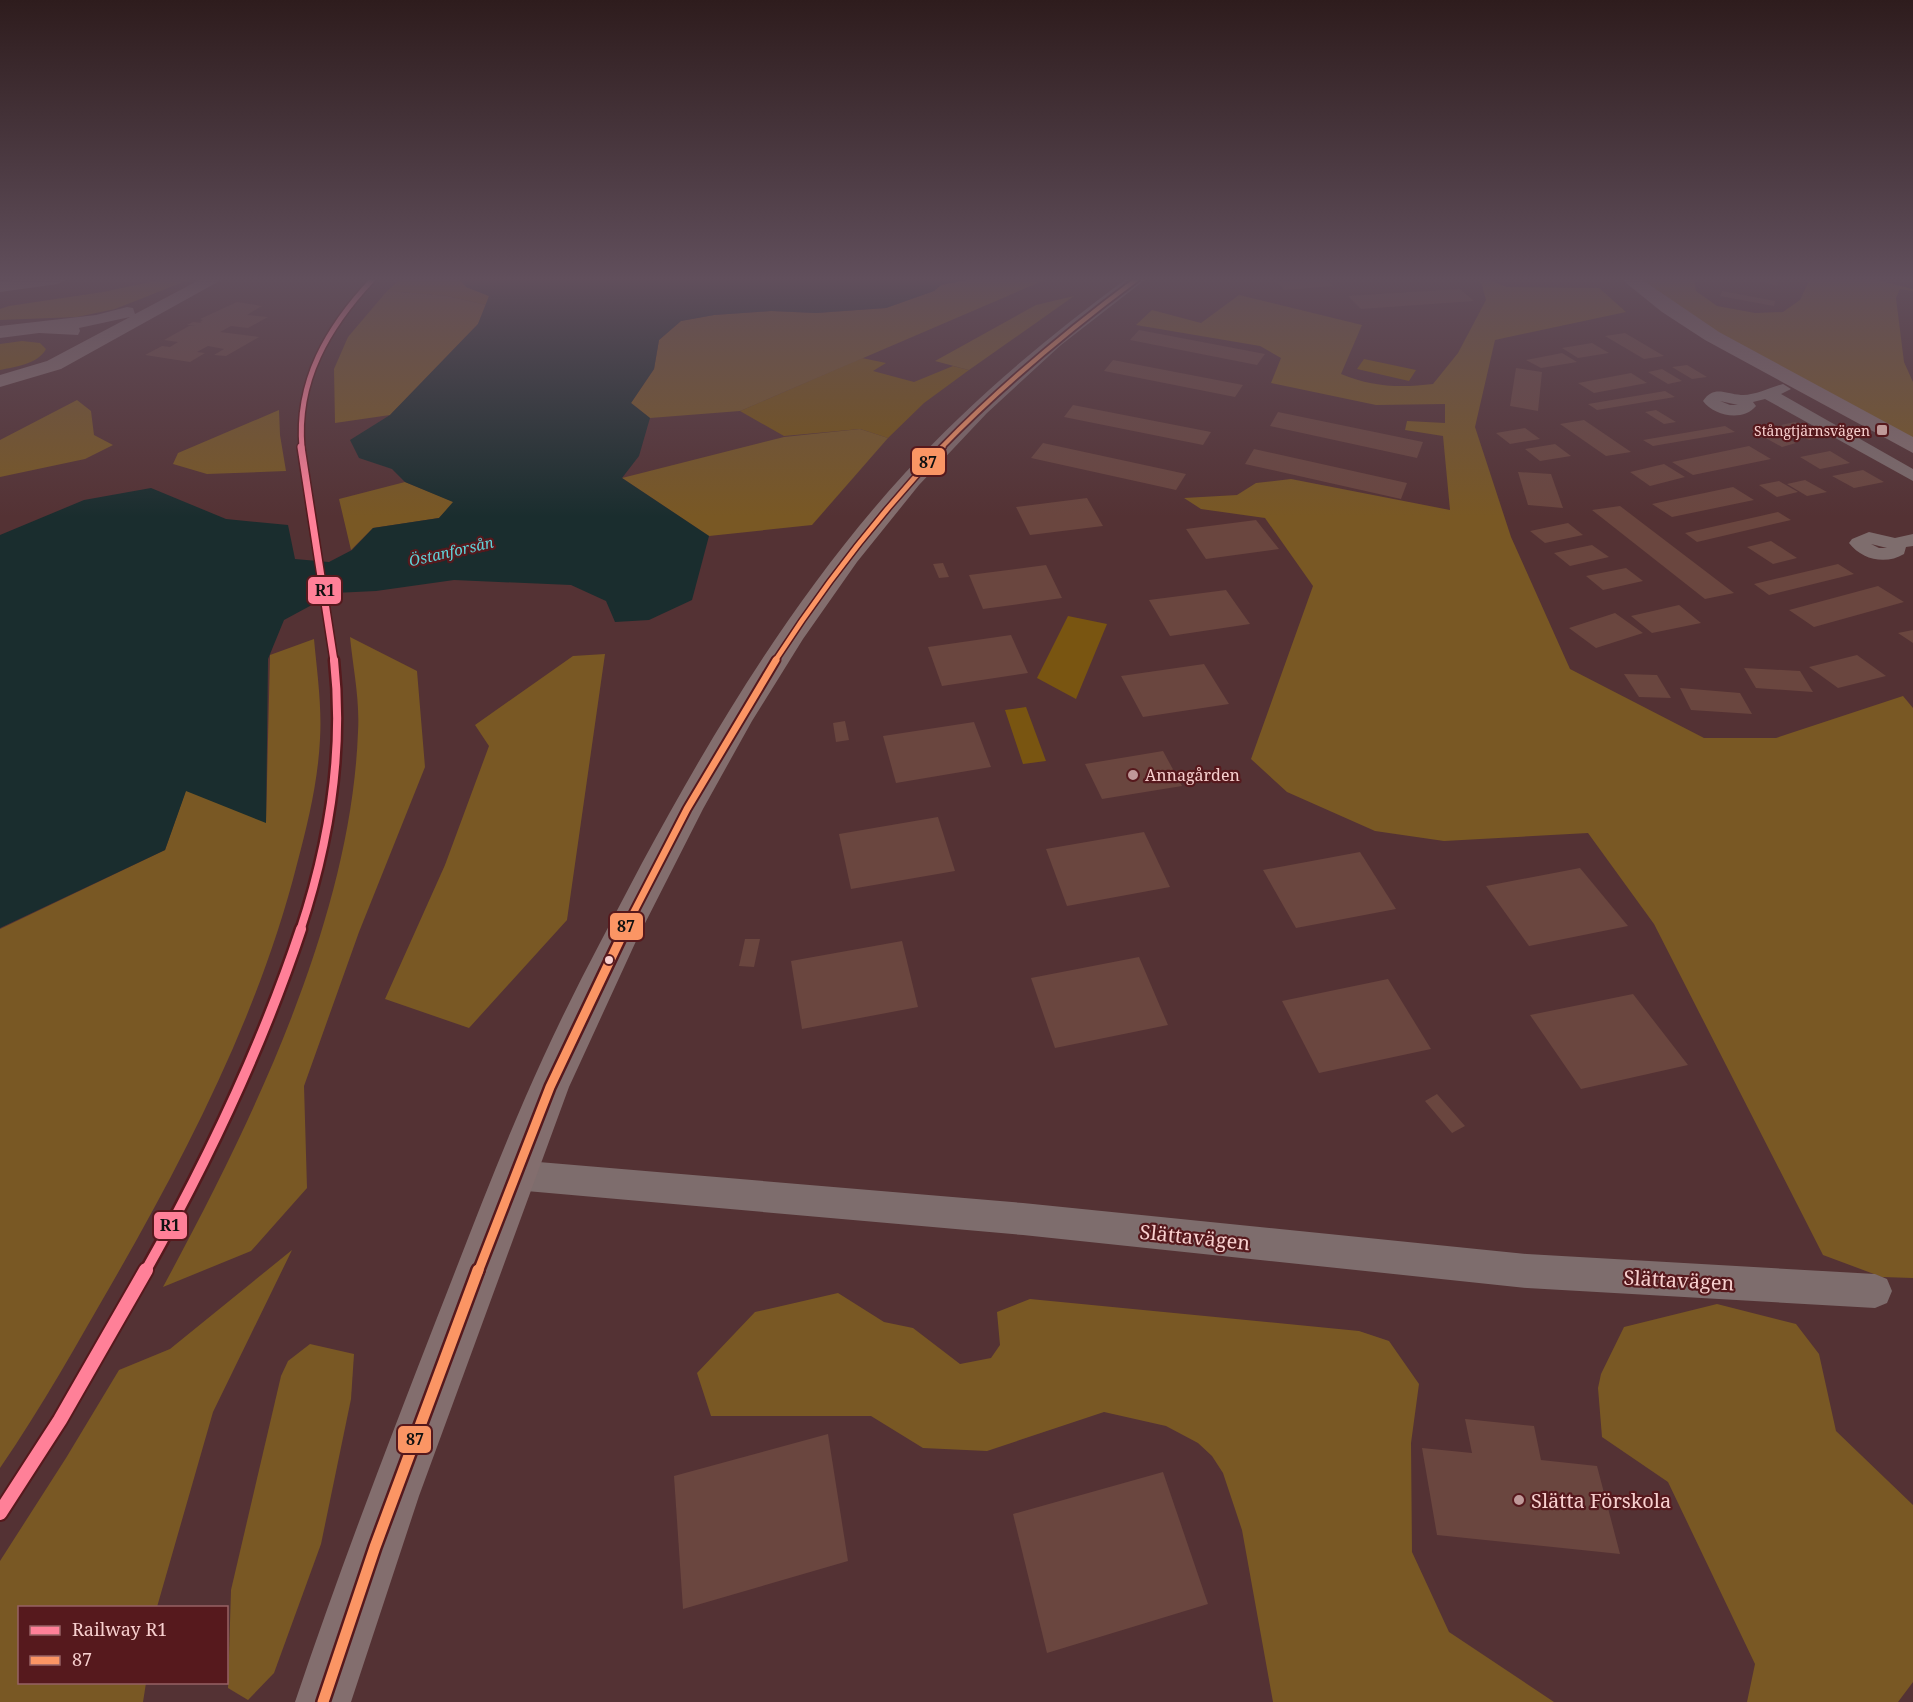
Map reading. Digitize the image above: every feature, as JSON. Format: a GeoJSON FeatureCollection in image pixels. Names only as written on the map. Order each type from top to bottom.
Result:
{"type":"FeatureCollection","features":[{"type":"Feature","properties":{"kind":"highway"},"geometry":{"type":"LineString","coordinates":[[3,380],[45,369],[65,358]]}},
{"type":"Feature","properties":{"kind":"street"},"geometry":{"type":"LineString","coordinates":[[323,1702],[383,1520],[515,1175],[578,1024],[695,790],[771,666],[819,597],[894,498],[976,410],[1032,358]]}},
{"type":"Feature","properties":{"kind":"street"},"geometry":{"type":"LineString","coordinates":[[1753,358],[1913,446]]}},
{"type":"Feature","properties":{"kind":"street"},"geometry":{"type":"LineString","coordinates":[[1742,400],[1801,385]]}},
{"type":"Feature","properties":{"kind":"street"},"geometry":{"type":"LineString","coordinates":[[1767,393],[1913,476]]}},
{"type":"Feature","properties":{"kind":"street","name":"Slättavägen"},"geometry":{"type":"LineString","coordinates":[[515,1175],[1023,1219],[1527,1271],[1875,1291]]}},
{"type":"Feature","properties":{"kind":"shaded area"},"geometry":{"type":"Polygon","coordinates":[[[0,358],[37,358],[19,366],[0,370],[0,358]]]}},
{"type":"Feature","properties":{"kind":"shaded area"},"geometry":{"type":"Polygon","coordinates":[[[339,358],[445,358],[390,415],[335,423],[334,369],[339,358]]]}},
{"type":"Feature","properties":{"kind":"shaded area"},"geometry":{"type":"Polygon","coordinates":[[[656,358],[862,358],[740,411],[650,418],[631,403],[654,369],[656,358]]]}},
{"type":"Feature","properties":{"kind":"shaded area"},"geometry":{"type":"Polygon","coordinates":[[[861,358],[886,363],[873,371],[914,382],[953,366],[969,370],[924,403],[888,438],[860,429],[784,436],[740,411],[861,358]]]}},
{"type":"Feature","properties":{"kind":"shaded area"},"geometry":{"type":"Polygon","coordinates":[[[940,358],[985,358],[969,370],[935,361],[940,358]]]}},
{"type":"Feature","properties":{"kind":"shaded area"},"geometry":{"type":"Polygon","coordinates":[[[1281,358],[1348,358],[1341,374],[1364,382],[1409,386],[1433,384],[1454,358],[1491,358],[1475,427],[1511,537],[1570,669],[1704,738],[1776,738],[1903,696],[1913,708],[1913,1278],[1882,1277],[1823,1255],[1654,924],[1588,833],[1444,841],[1375,831],[1287,792],[1251,759],[1313,586],[1265,518],[1201,509],[1184,498],[1237,495],[1256,483],[1291,479],[1450,510],[1443,436],[1405,430],[1407,421],[1445,423],[1445,404],[1376,405],[1271,383],[1281,358]]]}},
{"type":"Feature","properties":{"kind":"shaded area"},"geometry":{"type":"Polygon","coordinates":[[[1759,358],[1904,358],[1913,382],[1913,442],[1759,358]]]}},
{"type":"Feature","properties":{"kind":"shaded area"},"geometry":{"type":"Polygon","coordinates":[[[1364,359],[1416,370],[1409,381],[1357,369],[1364,359]]]}},
{"type":"Feature","properties":{"kind":"shaded area"},"geometry":{"type":"Polygon","coordinates":[[[77,400],[91,411],[94,435],[113,445],[85,459],[0,477],[0,440],[77,400]]]}},
{"type":"Feature","properties":{"kind":"shaded area"},"geometry":{"type":"Polygon","coordinates":[[[279,410],[280,435],[286,471],[207,474],[173,464],[178,453],[279,410]]]}},
{"type":"Feature","properties":{"kind":"shaded area"},"geometry":{"type":"Polygon","coordinates":[[[860,429],[888,438],[812,525],[709,536],[622,478],[784,437],[860,429]]]}},
{"type":"Feature","properties":{"kind":"shaded area"},"geometry":{"type":"Polygon","coordinates":[[[405,482],[454,502],[439,518],[373,528],[351,550],[339,499],[405,482]]]}},
{"type":"Feature","properties":{"kind":"shaded area"},"geometry":{"type":"Polygon","coordinates":[[[1068,616],[1107,624],[1076,699],[1037,678],[1068,616]]]}},
{"type":"Feature","properties":{"kind":"shaded area"},"geometry":{"type":"Polygon","coordinates":[[[350,637],[417,671],[425,767],[359,932],[304,1086],[307,1188],[251,1251],[163,1287],[230,1158],[262,1089],[291,1019],[316,947],[337,875],[351,803],[358,732],[357,696],[350,637]]]}},
{"type":"Feature","properties":{"kind":"shaded area"},"geometry":{"type":"Polygon","coordinates":[[[314,639],[320,727],[315,786],[297,864],[264,972],[220,1077],[170,1179],[59,1374],[0,1468],[0,929],[165,850],[186,790],[266,822],[270,655],[314,639]]]}},
{"type":"Feature","properties":{"kind":"shaded area"},"geometry":{"type":"Polygon","coordinates":[[[605,654],[567,920],[469,1028],[385,999],[445,865],[489,746],[475,725],[573,656],[605,654]]]}},
{"type":"Feature","properties":{"kind":"shaded area"},"geometry":{"type":"Polygon","coordinates":[[[1026,707],[1046,761],[1023,764],[1005,710],[1026,707]]]}},
{"type":"Feature","properties":{"kind":"shaded area"},"geometry":{"type":"Polygon","coordinates":[[[292,1250],[213,1412],[157,1606],[18,1606],[18,1684],[146,1684],[143,1702],[0,1702],[0,1561],[119,1370],[170,1349],[292,1250]]]}},
{"type":"Feature","properties":{"kind":"shaded area"},"geometry":{"type":"Polygon","coordinates":[[[838,1293],[884,1322],[913,1328],[960,1364],[991,1358],[1000,1345],[997,1312],[1030,1299],[1359,1331],[1389,1341],[1419,1384],[1411,1443],[1412,1552],[1449,1632],[1554,1702],[1273,1702],[1242,1530],[1223,1473],[1212,1456],[1198,1443],[1166,1426],[1104,1412],[987,1451],[923,1448],[871,1416],[711,1416],[697,1373],[755,1312],[838,1293]]]}},
{"type":"Feature","properties":{"kind":"shaded area"},"geometry":{"type":"Polygon","coordinates":[[[1717,1304],[1796,1324],[1819,1354],[1836,1431],[1913,1505],[1913,1682],[1898,1702],[1747,1702],[1755,1664],[1668,1482],[1602,1437],[1598,1388],[1601,1374],[1624,1327],[1717,1304]]]}},
{"type":"Feature","properties":{"kind":"shaded area"},"geometry":{"type":"Polygon","coordinates":[[[310,1344],[354,1354],[351,1399],[321,1544],[274,1673],[248,1700],[228,1688],[231,1590],[281,1376],[288,1361],[310,1344]]]}},
{"type":"Feature","properties":{"kind":"water","name":"Östanforsån"},"geometry":{"type":"Polygon","coordinates":[[[445,358],[656,358],[654,369],[631,403],[650,418],[639,456],[622,478],[709,536],[692,600],[649,620],[615,622],[606,601],[571,585],[454,580],[376,591],[334,593],[284,620],[268,659],[266,823],[186,791],[165,850],[0,928],[0,535],[84,500],[151,488],[226,519],[288,525],[295,559],[329,562],[352,550],[373,528],[439,518],[453,502],[405,482],[392,469],[359,458],[350,440],[390,415],[445,358]]]}},
{"type":"Feature","properties":{"kind":"building"},"geometry":{"type":"Polygon","coordinates":[[[167,358],[196,358],[190,362],[167,358]]]}},
{"type":"Feature","properties":{"kind":"building"},"geometry":{"type":"Polygon","coordinates":[[[1224,358],[1262,358],[1257,365],[1224,358]]]}},
{"type":"Feature","properties":{"kind":"building"},"geometry":{"type":"Polygon","coordinates":[[[1571,358],[1577,362],[1541,368],[1526,360],[1571,358]]]}},
{"type":"Feature","properties":{"kind":"building"},"geometry":{"type":"Polygon","coordinates":[[[1113,360],[1243,385],[1235,397],[1104,371],[1113,360]]]}},
{"type":"Feature","properties":{"kind":"building"},"geometry":{"type":"Polygon","coordinates":[[[1687,365],[1707,377],[1692,379],[1672,367],[1687,365]]]}},
{"type":"Feature","properties":{"kind":"building"},"geometry":{"type":"Polygon","coordinates":[[[1516,368],[1542,372],[1538,411],[1510,406],[1516,368]]]}},
{"type":"Feature","properties":{"kind":"building"},"geometry":{"type":"Polygon","coordinates":[[[1662,369],[1682,381],[1668,384],[1648,372],[1662,369]]]}},
{"type":"Feature","properties":{"kind":"building"},"geometry":{"type":"Polygon","coordinates":[[[1631,373],[1647,383],[1594,393],[1578,383],[1631,373]]]}},
{"type":"Feature","properties":{"kind":"building"},"geometry":{"type":"Polygon","coordinates":[[[1665,391],[1675,397],[1597,410],[1588,404],[1665,391]]]}},
{"type":"Feature","properties":{"kind":"building"},"geometry":{"type":"Polygon","coordinates":[[[1073,405],[1211,432],[1203,445],[1064,417],[1073,405]]]}},
{"type":"Feature","properties":{"kind":"building"},"geometry":{"type":"Polygon","coordinates":[[[1656,410],[1676,422],[1664,424],[1645,412],[1656,410]]]}},
{"type":"Feature","properties":{"kind":"building"},"geometry":{"type":"Polygon","coordinates":[[[1278,412],[1423,442],[1417,458],[1270,426],[1278,412]]]}},
{"type":"Feature","properties":{"kind":"building"},"geometry":{"type":"Polygon","coordinates":[[[1584,420],[1631,452],[1606,456],[1560,424],[1584,420]]]}},
{"type":"Feature","properties":{"kind":"building"},"geometry":{"type":"Polygon","coordinates":[[[1795,422],[1823,437],[1809,440],[1781,425],[1795,422]]]}},
{"type":"Feature","properties":{"kind":"building"},"geometry":{"type":"Polygon","coordinates":[[[1725,426],[1735,432],[1653,446],[1643,440],[1725,426]]]}},
{"type":"Feature","properties":{"kind":"building"},"geometry":{"type":"Polygon","coordinates":[[[1766,427],[1796,443],[1782,447],[1751,430],[1766,427]]]}},
{"type":"Feature","properties":{"kind":"building"},"geometry":{"type":"Polygon","coordinates":[[[1525,428],[1540,439],[1510,444],[1496,433],[1525,428]]]}},
{"type":"Feature","properties":{"kind":"building"},"geometry":{"type":"Polygon","coordinates":[[[1043,443],[1186,474],[1176,490],[1031,458],[1043,443]]]}},
{"type":"Feature","properties":{"kind":"building"},"geometry":{"type":"Polygon","coordinates":[[[1555,444],[1571,456],[1540,461],[1525,449],[1555,444]]]}},
{"type":"Feature","properties":{"kind":"building"},"geometry":{"type":"Polygon","coordinates":[[[1749,446],[1771,459],[1693,475],[1672,462],[1749,446]]]}},
{"type":"Feature","properties":{"kind":"building"},"geometry":{"type":"Polygon","coordinates":[[[1254,449],[1407,483],[1401,499],[1245,464],[1254,449]]]}},
{"type":"Feature","properties":{"kind":"building"},"geometry":{"type":"Polygon","coordinates":[[[1830,451],[1850,463],[1820,469],[1800,457],[1830,451]]]}},
{"type":"Feature","properties":{"kind":"building"},"geometry":{"type":"Polygon","coordinates":[[[1664,464],[1685,477],[1650,486],[1630,472],[1664,464]]]}},
{"type":"Feature","properties":{"kind":"building"},"geometry":{"type":"Polygon","coordinates":[[[1863,470],[1884,482],[1854,488],[1832,476],[1863,470]]]}},
{"type":"Feature","properties":{"kind":"building"},"geometry":{"type":"Polygon","coordinates":[[[1518,472],[1551,474],[1563,508],[1528,505],[1518,472]]]}},
{"type":"Feature","properties":{"kind":"building"},"geometry":{"type":"Polygon","coordinates":[[[1805,480],[1827,492],[1807,496],[1787,484],[1805,480]]]}},
{"type":"Feature","properties":{"kind":"building"},"geometry":{"type":"Polygon","coordinates":[[[1779,481],[1798,492],[1777,497],[1759,485],[1779,481]]]}},
{"type":"Feature","properties":{"kind":"building"},"geometry":{"type":"Polygon","coordinates":[[[1733,487],[1754,500],[1672,517],[1652,504],[1733,487]]]}},
{"type":"Feature","properties":{"kind":"building"},"geometry":{"type":"Polygon","coordinates":[[[1087,498],[1103,526],[1030,535],[1016,507],[1087,498]]]}},
{"type":"Feature","properties":{"kind":"building"},"geometry":{"type":"Polygon","coordinates":[[[1620,506],[1734,593],[1705,599],[1592,510],[1620,506]]]}},
{"type":"Feature","properties":{"kind":"building"},"geometry":{"type":"Polygon","coordinates":[[[1778,512],[1791,520],[1697,542],[1685,533],[1778,512]]]}},
{"type":"Feature","properties":{"kind":"building"},"geometry":{"type":"Polygon","coordinates":[[[1256,520],[1279,549],[1206,559],[1186,529],[1256,520]]]}},
{"type":"Feature","properties":{"kind":"building"},"geometry":{"type":"Polygon","coordinates":[[[1568,523],[1583,535],[1545,543],[1530,531],[1568,523]]]}},
{"type":"Feature","properties":{"kind":"building"},"geometry":{"type":"Polygon","coordinates":[[[1771,541],[1797,558],[1773,564],[1747,547],[1771,541]]]}},
{"type":"Feature","properties":{"kind":"building"},"geometry":{"type":"Polygon","coordinates":[[[1592,545],[1609,557],[1570,566],[1554,553],[1592,545]]]}},
{"type":"Feature","properties":{"kind":"building"},"geometry":{"type":"Polygon","coordinates":[[[943,563],[949,577],[939,578],[933,564],[943,563]]]}},
{"type":"Feature","properties":{"kind":"building"},"geometry":{"type":"Polygon","coordinates":[[[1838,564],[1854,574],[1769,595],[1754,584],[1838,564]]]}},
{"type":"Feature","properties":{"kind":"building"},"geometry":{"type":"Polygon","coordinates":[[[1046,565],[1062,598],[983,609],[969,575],[1046,565]]]}},
{"type":"Feature","properties":{"kind":"building"},"geometry":{"type":"Polygon","coordinates":[[[1626,568],[1643,581],[1603,590],[1586,576],[1626,568]]]}},
{"type":"Feature","properties":{"kind":"building"},"geometry":{"type":"Polygon","coordinates":[[[1878,586],[1904,602],[1814,627],[1789,610],[1878,586]]]}},
{"type":"Feature","properties":{"kind":"building"},"geometry":{"type":"Polygon","coordinates":[[[1226,590],[1250,624],[1170,636],[1149,600],[1226,590]]]}},
{"type":"Feature","properties":{"kind":"building"},"geometry":{"type":"Polygon","coordinates":[[[1679,605],[1701,623],[1652,633],[1631,616],[1679,605]]]}},
{"type":"Feature","properties":{"kind":"building"},"geometry":{"type":"Polygon","coordinates":[[[1615,613],[1643,633],[1596,648],[1569,628],[1615,613]]]}},
{"type":"Feature","properties":{"kind":"building"},"geometry":{"type":"Polygon","coordinates":[[[1913,630],[1913,643],[1898,633],[1913,630]]]}},
{"type":"Feature","properties":{"kind":"building"},"geometry":{"type":"Polygon","coordinates":[[[1011,635],[1028,673],[942,686],[928,647],[1011,635]]]}},
{"type":"Feature","properties":{"kind":"building"},"geometry":{"type":"Polygon","coordinates":[[[1857,655],[1886,676],[1838,688],[1809,667],[1857,655]]]}},
{"type":"Feature","properties":{"kind":"building"},"geometry":{"type":"Polygon","coordinates":[[[1204,664],[1229,704],[1143,717],[1121,676],[1204,664]]]}},
{"type":"Feature","properties":{"kind":"building"},"geometry":{"type":"Polygon","coordinates":[[[1744,668],[1800,671],[1813,692],[1756,688],[1744,668]]]}},
{"type":"Feature","properties":{"kind":"building"},"geometry":{"type":"Polygon","coordinates":[[[1624,674],[1657,675],[1671,698],[1639,697],[1624,674]]]}},
{"type":"Feature","properties":{"kind":"building"},"geometry":{"type":"Polygon","coordinates":[[[1680,688],[1740,693],[1752,714],[1691,710],[1680,688]]]}},
{"type":"Feature","properties":{"kind":"building"},"geometry":{"type":"Polygon","coordinates":[[[845,721],[849,740],[836,742],[833,723],[845,721]]]}},
{"type":"Feature","properties":{"kind":"building"},"geometry":{"type":"Polygon","coordinates":[[[974,722],[991,767],[896,783],[883,736],[974,722]]]}},
{"type":"Feature","properties":{"kind":"building","name":"Annagården"},"geometry":{"type":"Polygon","coordinates":[[[1163,751],[1182,786],[1102,799],[1085,764],[1163,751]]]}},
{"type":"Feature","properties":{"kind":"building"},"geometry":{"type":"Polygon","coordinates":[[[938,817],[955,871],[851,889],[839,834],[938,817]]]}},
{"type":"Feature","properties":{"kind":"building"},"geometry":{"type":"Polygon","coordinates":[[[1144,832],[1170,887],[1067,906],[1046,849],[1144,832]]]}},
{"type":"Feature","properties":{"kind":"building"},"geometry":{"type":"Polygon","coordinates":[[[1360,852],[1396,909],[1296,928],[1263,870],[1360,852]]]}},
{"type":"Feature","properties":{"kind":"building"},"geometry":{"type":"Polygon","coordinates":[[[1580,868],[1628,926],[1529,946],[1486,886],[1580,868]]]}},
{"type":"Feature","properties":{"kind":"building"},"geometry":{"type":"Polygon","coordinates":[[[745,939],[760,939],[754,967],[739,966],[745,939]]]}},
{"type":"Feature","properties":{"kind":"building"},"geometry":{"type":"Polygon","coordinates":[[[902,941],[918,1007],[802,1029],[791,961],[902,941]]]}},
{"type":"Feature","properties":{"kind":"building"},"geometry":{"type":"Polygon","coordinates":[[[1139,957],[1168,1025],[1055,1048],[1031,978],[1139,957]]]}},
{"type":"Feature","properties":{"kind":"building"},"geometry":{"type":"Polygon","coordinates":[[[1388,979],[1431,1049],[1319,1073],[1282,1001],[1388,979]]]}},
{"type":"Feature","properties":{"kind":"building"},"geometry":{"type":"Polygon","coordinates":[[[1633,994],[1688,1065],[1581,1089],[1530,1015],[1633,994]]]}},
{"type":"Feature","properties":{"kind":"building"},"geometry":{"type":"Polygon","coordinates":[[[1437,1094],[1465,1126],[1452,1133],[1425,1101],[1437,1094]]]}},
{"type":"Feature","properties":{"kind":"building","name":"Slätta Förskola"},"geometry":{"type":"Polygon","coordinates":[[[1465,1419],[1534,1426],[1541,1460],[1597,1466],[1620,1554],[1437,1535],[1422,1448],[1472,1453],[1465,1419]]]}},
{"type":"Feature","properties":{"kind":"building"},"geometry":{"type":"Polygon","coordinates":[[[828,1434],[848,1561],[683,1609],[674,1476],[828,1434]]]}},
{"type":"Feature","properties":{"kind":"building"},"geometry":{"type":"Polygon","coordinates":[[[1163,1472],[1208,1604],[1047,1653],[1013,1514],[1163,1472]]]}},
{"type":"Feature","properties":{"kind":"rail line","name":"R1"},"geometry":{"type":"LineString","coordinates":[[0,1513],[79,1388],[181,1206],[262,1037],[304,920],[320,860],[332,799],[337,731],[337,698],[331,632],[301,437],[302,406],[311,370],[316,358]]}},
{"type":"Feature","properties":{"kind":"transit line","name":"87"},"geometry":{"type":"LineString","coordinates":[[323,1702],[357,1598],[514,1174],[581,1018],[687,809],[737,721],[791,637],[848,556],[911,480],[980,408],[1035,358]]}},
{"type":"Feature","properties":{"kind":"place","name":"Stångtjärnsvägen"},"geometry":{"type":"Point","coordinates":[1882,430]}},
{"type":"Feature","properties":{"kind":"place","name":"Annagården"},"geometry":{"type":"Point","coordinates":[1133,775]}},
{"type":"Feature","properties":{"kind":"place","name":"Slätta Förskola"},"geometry":{"type":"Point","coordinates":[1519,1500]}}]}
